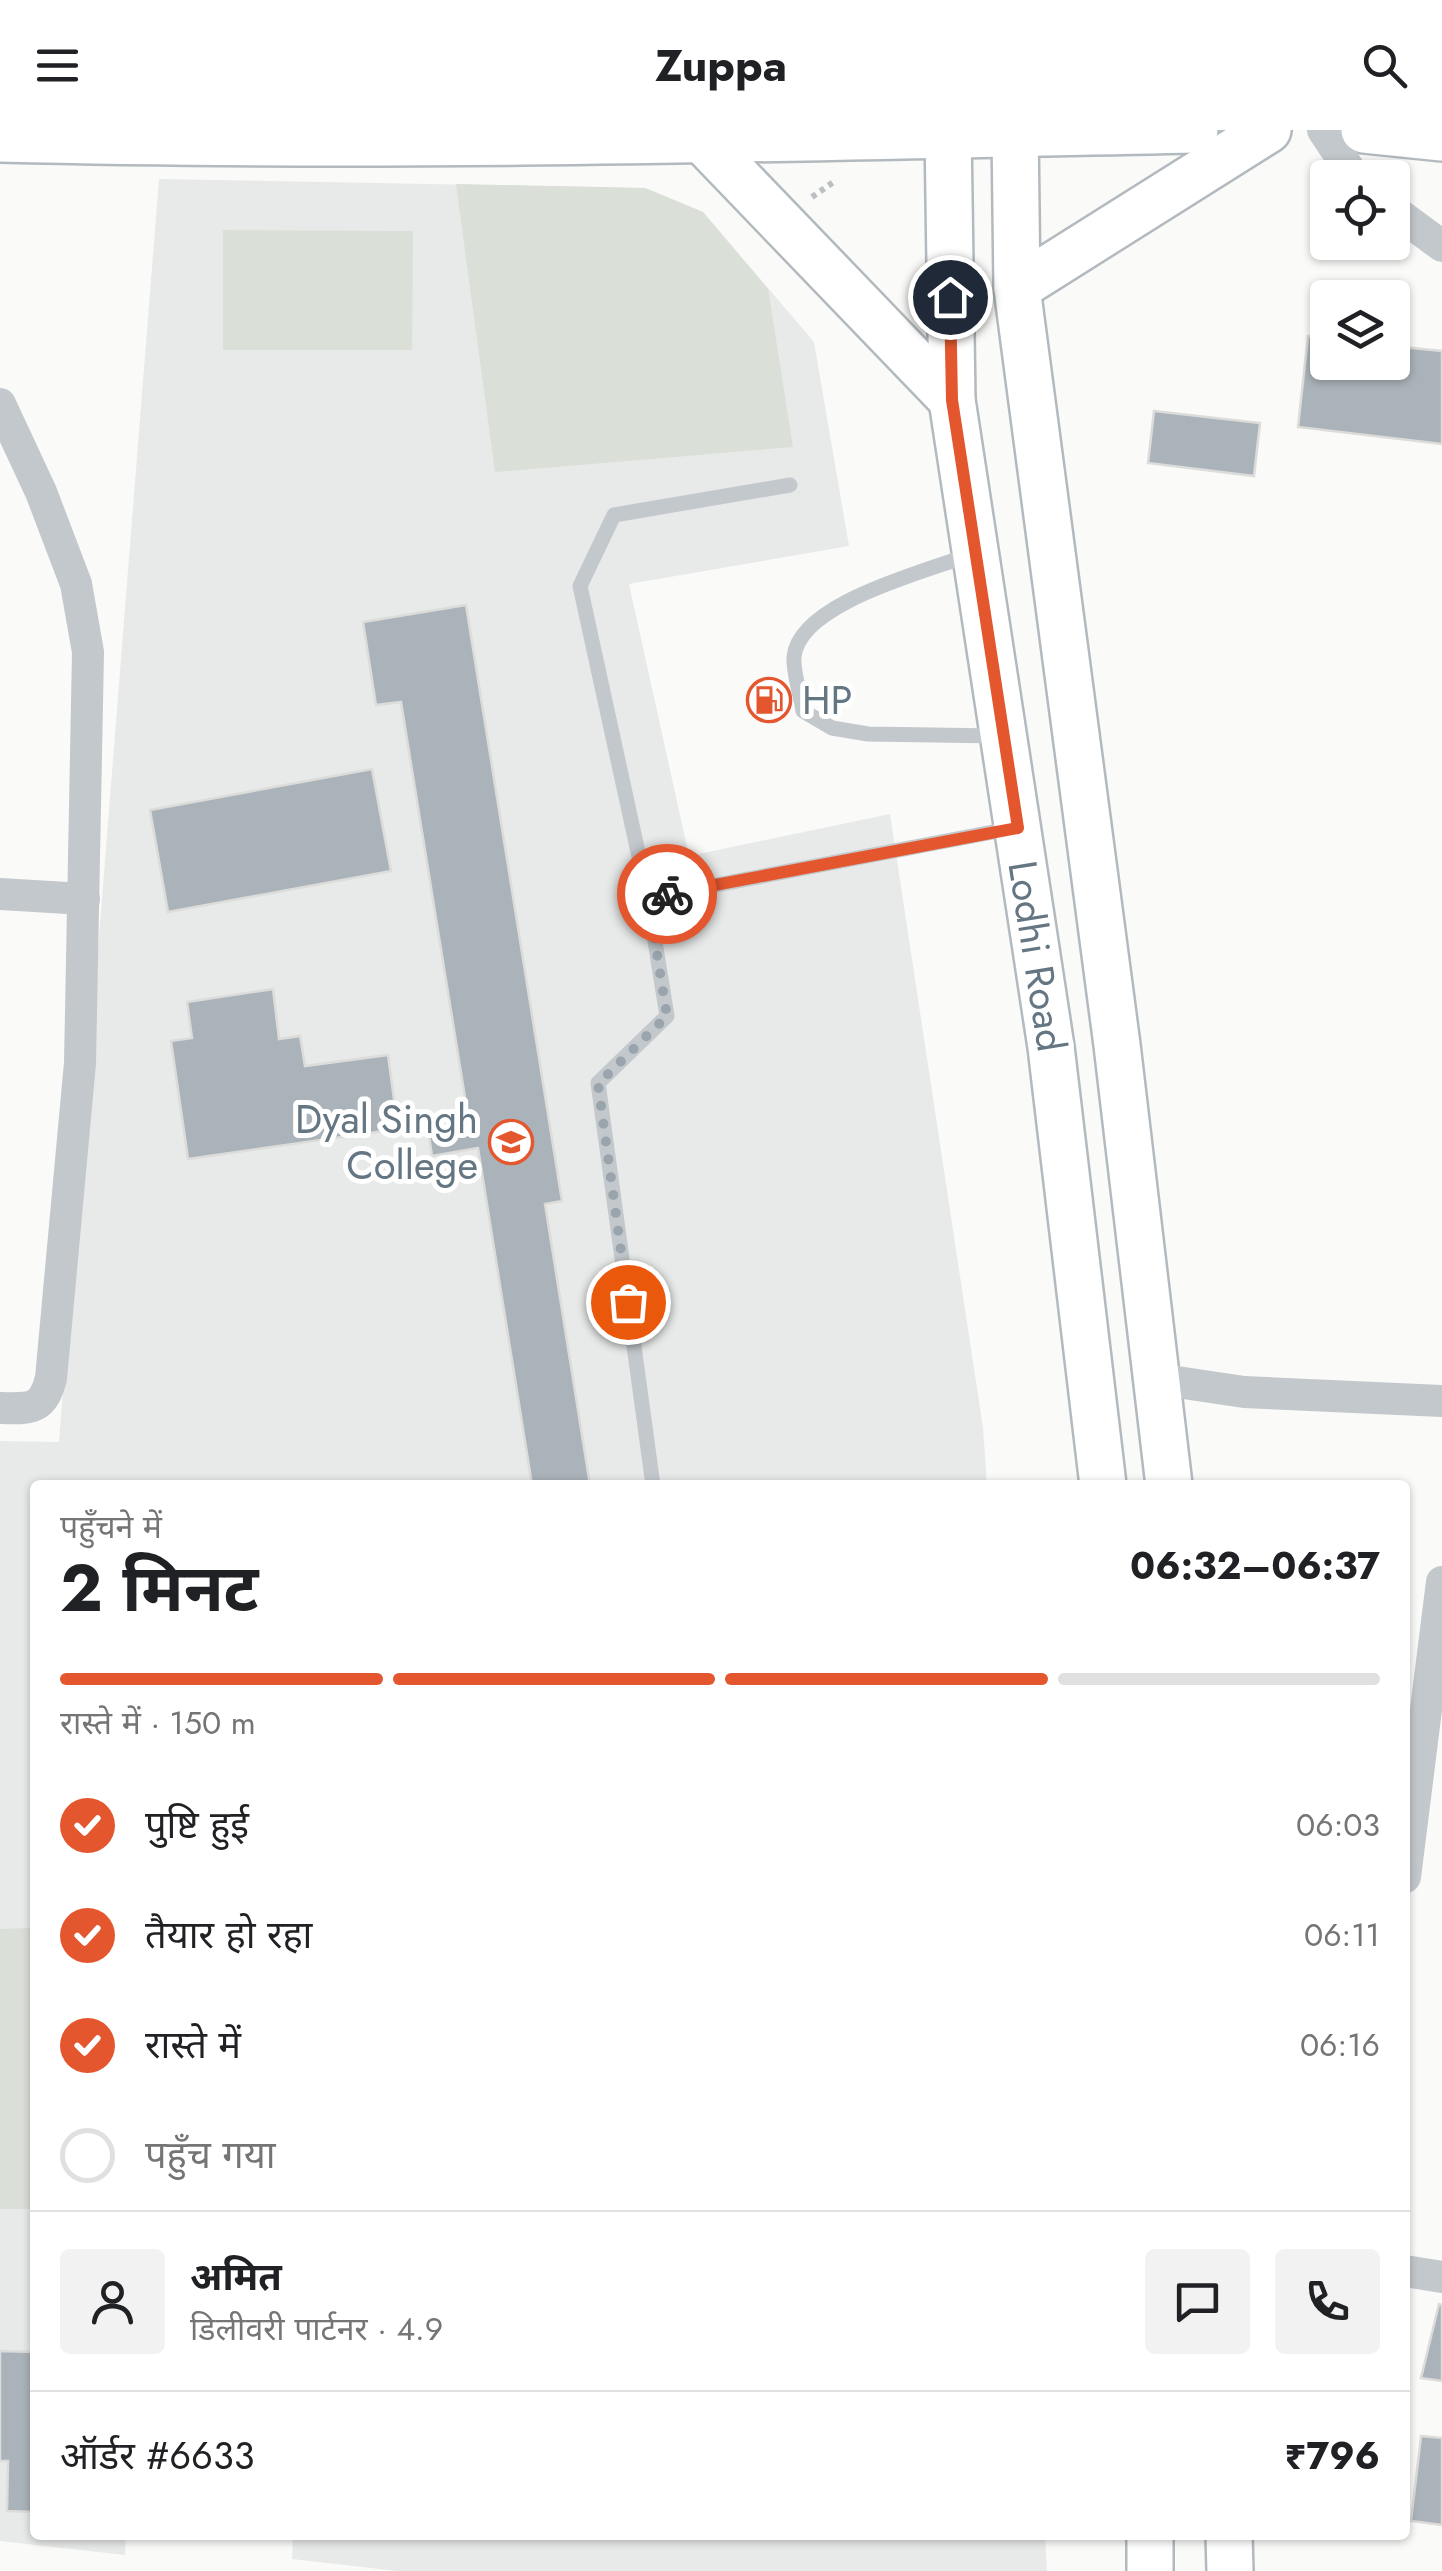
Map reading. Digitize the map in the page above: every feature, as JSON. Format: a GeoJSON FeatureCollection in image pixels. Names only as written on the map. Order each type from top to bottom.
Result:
{"type":"FeatureCollection","features":[{"type":"Feature","properties":{"kind":"main road"},"geometry":{"type":"LineString","coordinates":[[0,140],[702,139],[1195,130]]}},
{"type":"Feature","properties":{"kind":"main road"},"geometry":{"type":"LineString","coordinates":[[1017,288],[1268,130]]}},
{"type":"Feature","properties":{"kind":"main road"},"geometry":{"type":"LineString","coordinates":[[1364,130],[1442,138]]}},
{"type":"Feature","properties":{"kind":"main road","name":"Lodhi Road"},"geometry":{"type":"LineString","coordinates":[[948,132],[952,400],[1052,1047],[1102,1480]]}},
{"type":"Feature","properties":{"kind":"main road","name":"Lodhi Road"},"geometry":{"type":"LineString","coordinates":[[1015,132],[1017,288],[1115,1026],[1169,1480]]}},
{"type":"Feature","properties":{"kind":"main road"},"geometry":{"type":"LineString","coordinates":[[702,139],[952,400]]}},
{"type":"Feature","properties":{"kind":"main road"},"geometry":{"type":"LineString","coordinates":[[1150,2540],[1150,2571]]}},
{"type":"Feature","properties":{"kind":"main road"},"geometry":{"type":"LineString","coordinates":[[1229,2540],[1230,2571]]}},
{"type":"Feature","properties":{"kind":"street"},"geometry":{"type":"LineString","coordinates":[[1323,130],[1343,160]]}},
{"type":"Feature","properties":{"kind":"street"},"geometry":{"type":"LineString","coordinates":[[1410,223],[1442,246]]}},
{"type":"Feature","properties":{"kind":"street"},"geometry":{"type":"LineString","coordinates":[[0,404],[41,492],[76,584],[88,670],[80,1063],[51,1378],[46,1397],[37,1406],[0,1408]]}},
{"type":"Feature","properties":{"kind":"street"},"geometry":{"type":"LineString","coordinates":[[0,894],[84,899]]}},
{"type":"Feature","properties":{"kind":"street"},"geometry":{"type":"LineString","coordinates":[[1157,1380],[1244,1392],[1442,1401]]}},
{"type":"Feature","properties":{"kind":"street"},"geometry":{"type":"LineString","coordinates":[[1410,1837],[1442,1582]]}},
{"type":"Feature","properties":{"kind":"street"},"geometry":{"type":"LineString","coordinates":[[1410,2271],[1442,2277]]}},
{"type":"Feature","properties":{"kind":"lane"},"geometry":{"type":"LineString","coordinates":[[652,1480],[598,1084],[667,1016],[648,898],[580,586],[614,515],[790,485]]}},
{"type":"Feature","properties":{"kind":"lane"},"geometry":{"type":"LineString","coordinates":[[975,553],[836,605],[803,633],[794,658],[804,712],[832,728],[868,734],[1003,736]]}},
{"type":"Feature","properties":{"kind":"lane"},"geometry":{"type":"LineString","coordinates":[[648,898],[1018,828]]}},
{"type":"Feature","properties":{"kind":"shaded area","name":"Dyal Singh College"},"geometry":{"type":"Polygon","coordinates":[[[159,179],[645,188],[703,212],[814,342],[849,546],[629,584],[689,856],[890,814],[983,1428],[987,1480],[30,1480],[30,2540],[126,2540],[125,2555],[0,2541],[0,1441],[59,1442],[159,179]]]}},
{"type":"Feature","properties":{"kind":"shaded area"},"geometry":{"type":"Polygon","coordinates":[[[456,184],[645,188],[703,212],[768,289],[793,447],[495,472],[456,184]]]}},
{"type":"Feature","properties":{"kind":"shaded area"},"geometry":{"type":"Polygon","coordinates":[[[223,230],[413,231],[412,350],[223,350],[223,230]]]}},
{"type":"Feature","properties":{"kind":"shaded area"},"geometry":{"type":"Polygon","coordinates":[[[30,1928],[30,2209],[0,2209],[0,1929],[30,1928]]]}},
{"type":"Feature","properties":{"kind":"shaded area"},"geometry":{"type":"Polygon","coordinates":[[[293,2540],[1045,2540],[1047,2571],[397,2571],[292,2559],[293,2540]]]}},
{"type":"Feature","properties":{"kind":"building"},"geometry":{"type":"Polygon","coordinates":[[[1308,336],[1310,380],[1410,380],[1410,348],[1442,351],[1442,444],[1298,427],[1308,336]]]}},
{"type":"Feature","properties":{"kind":"building"},"geometry":{"type":"Polygon","coordinates":[[[1154,411],[1260,423],[1254,476],[1148,463],[1154,411]]]}},
{"type":"Feature","properties":{"kind":"building"},"geometry":{"type":"Polygon","coordinates":[[[466,605],[562,1201],[545,1204],[589,1480],[531,1480],[478,1148],[432,1156],[428,1129],[469,1122],[401,702],[376,705],[363,622],[466,605]]]}},
{"type":"Feature","properties":{"kind":"building"},"geometry":{"type":"Polygon","coordinates":[[[372,769],[391,871],[168,912],[150,810],[372,769]]]}},
{"type":"Feature","properties":{"kind":"building"},"geometry":{"type":"Polygon","coordinates":[[[273,989],[279,1039],[300,1036],[305,1066],[388,1055],[398,1129],[188,1159],[171,1041],[192,1038],[187,1002],[273,989]]]}},
{"type":"Feature","properties":{"kind":"building"},"geometry":{"type":"Polygon","coordinates":[[[1439,2304],[1442,2305],[1442,2381],[1421,2378],[1439,2304]]]}},
{"type":"Feature","properties":{"kind":"building"},"geometry":{"type":"Polygon","coordinates":[[[0,2351],[30,2352],[30,2512],[7,2511],[8,2461],[0,2461],[0,2351]]]}},
{"type":"Feature","properties":{"kind":"building"},"geometry":{"type":"Polygon","coordinates":[[[1421,2436],[1442,2438],[1442,2525],[1411,2521],[1421,2436]]]}},
{"type":"Feature","properties":{"kind":"way so far"},"geometry":{"type":"LineString","coordinates":[[628,1302],[598,1084],[667,1016],[648,898],[667,894]]}},
{"type":"Feature","properties":{"kind":"place","name":"HP"},"geometry":{"type":"Point","coordinates":[769,700]}},
{"type":"Feature","properties":{"kind":"place","name":"Dyal Singh College"},"geometry":{"type":"Point","coordinates":[511,1142]}},
{"type":"Feature","properties":{"kind":"route"},"geometry":{"type":"LineString","coordinates":[[667,894],[1018,828],[952,400],[950,297]]}}]}
